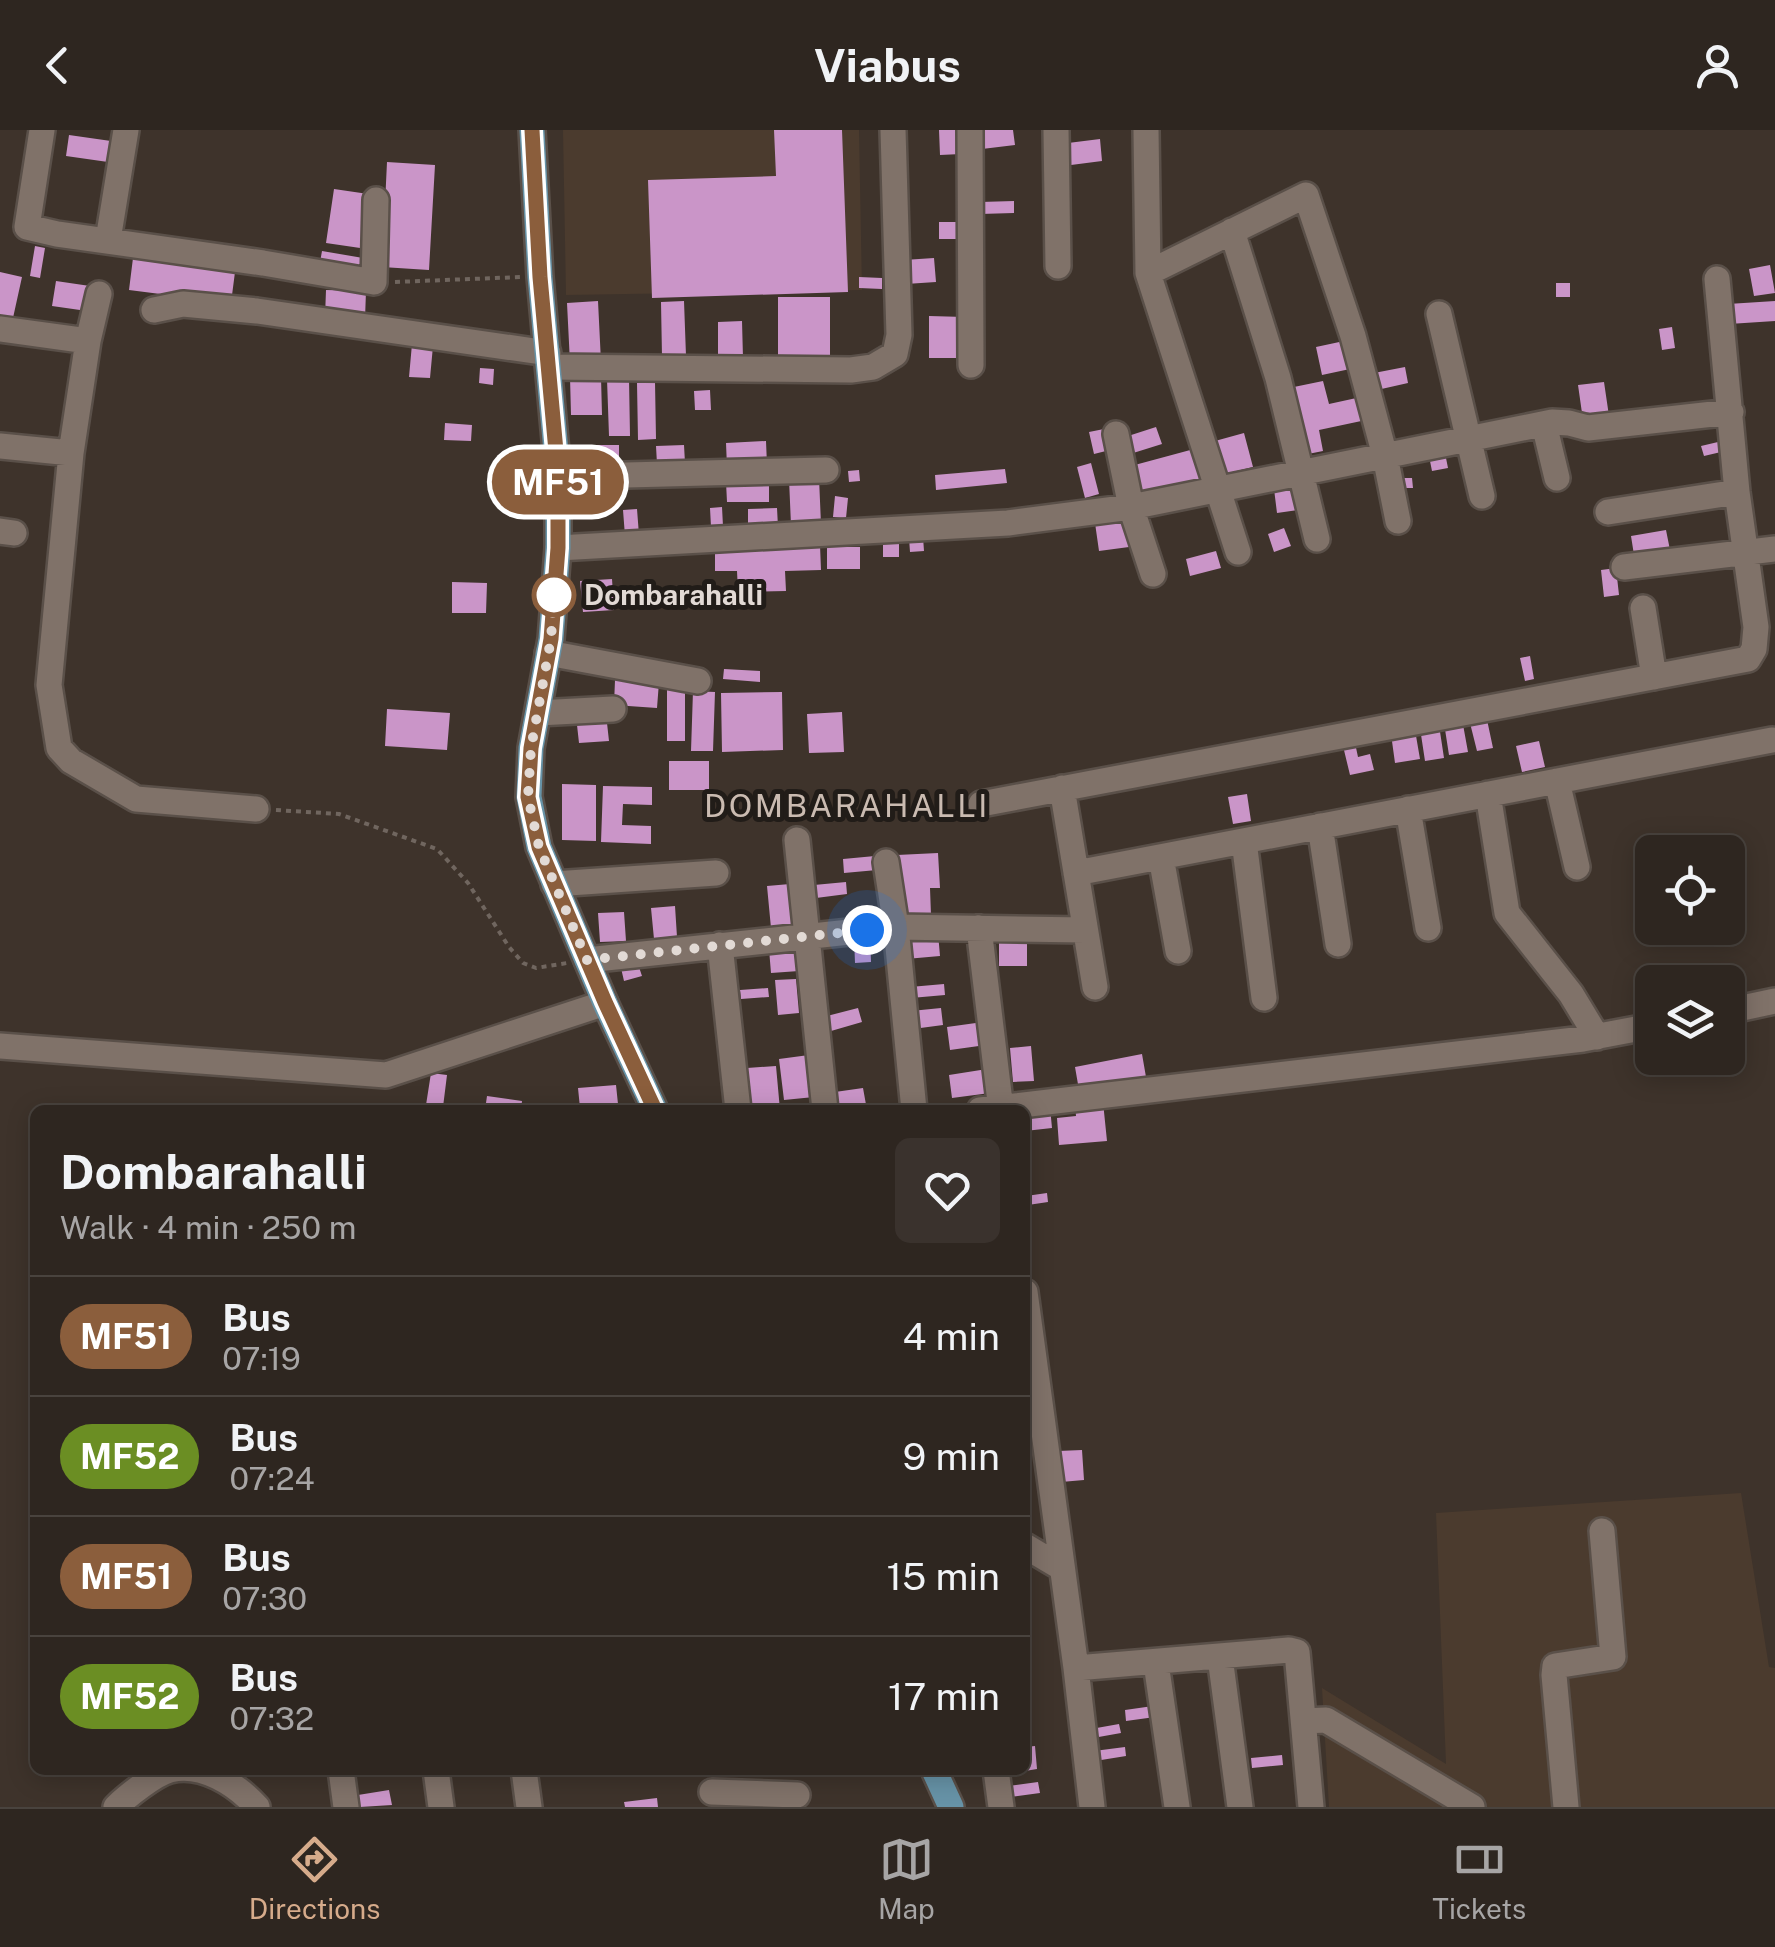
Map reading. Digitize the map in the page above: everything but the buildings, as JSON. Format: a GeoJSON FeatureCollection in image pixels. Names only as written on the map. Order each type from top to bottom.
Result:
{"type":"FeatureCollection","features":[{"type":"Feature","properties":{"kind":"main road"},"geometry":{"type":"LineString","coordinates":[[532,130],[540,277],[558,473],[558,548],[528,797],[539,847],[653,1105]]}},
{"type":"Feature","properties":{"kind":"main road"},"geometry":{"type":"LineString","coordinates":[[936,1775],[951,1807]]}},
{"type":"Feature","properties":{"kind":"street"},"geometry":{"type":"LineString","coordinates":[[42,130],[26,227],[58,234],[263,262],[374,282],[376,200]]}},
{"type":"Feature","properties":{"kind":"street"},"geometry":{"type":"LineString","coordinates":[[108,240],[126,130]]}},
{"type":"Feature","properties":{"kind":"street"},"geometry":{"type":"LineString","coordinates":[[154,310],[183,304],[257,310],[549,360],[851,370],[874,367],[894,354],[899,335],[894,130]]}},
{"type":"Feature","properties":{"kind":"street"},"geometry":{"type":"LineString","coordinates":[[970,130],[971,365]]}},
{"type":"Feature","properties":{"kind":"street"},"geometry":{"type":"LineString","coordinates":[[1056,130],[1058,266]]}},
{"type":"Feature","properties":{"kind":"street"},"geometry":{"type":"LineString","coordinates":[[1146,130],[1148,273],[1238,552]]}},
{"type":"Feature","properties":{"kind":"street"},"geometry":{"type":"LineString","coordinates":[[1148,273],[1306,194],[1353,336],[1398,521]]}},
{"type":"Feature","properties":{"kind":"street"},"geometry":{"type":"LineString","coordinates":[[1232,231],[1278,378],[1317,538]]}},
{"type":"Feature","properties":{"kind":"street"},"geometry":{"type":"LineString","coordinates":[[981,804],[1748,659],[1754,649],[1756,627],[1737,492],[1717,279]]}},
{"type":"Feature","properties":{"kind":"street"},"geometry":{"type":"LineString","coordinates":[[98,294],[71,453],[49,686],[59,748],[71,761],[136,799],[256,809]]}},
{"type":"Feature","properties":{"kind":"street"},"geometry":{"type":"LineString","coordinates":[[1439,314],[1482,496]]}},
{"type":"Feature","properties":{"kind":"street"},"geometry":{"type":"LineString","coordinates":[[0,329],[88,341]]}},
{"type":"Feature","properties":{"kind":"street"},"geometry":{"type":"LineString","coordinates":[[558,548],[1008,523],[1131,507],[1544,424],[1569,423],[1588,428],[1731,412]]}},
{"type":"Feature","properties":{"kind":"street"},"geometry":{"type":"LineString","coordinates":[[1544,424],[1557,478]]}},
{"type":"Feature","properties":{"kind":"street"},"geometry":{"type":"LineString","coordinates":[[1116,434],[1131,507],[1153,574]]}},
{"type":"Feature","properties":{"kind":"street"},"geometry":{"type":"LineString","coordinates":[[0,446],[71,453]]}},
{"type":"Feature","properties":{"kind":"street"},"geometry":{"type":"LineString","coordinates":[[558,473],[588,476],[826,470]]}},
{"type":"Feature","properties":{"kind":"street"},"geometry":{"type":"LineString","coordinates":[[1608,512],[1737,492]]}},
{"type":"Feature","properties":{"kind":"street"},"geometry":{"type":"LineString","coordinates":[[1624,567],[1775,549]]}},
{"type":"Feature","properties":{"kind":"street"},"geometry":{"type":"LineString","coordinates":[[1643,608],[1654,676]]}},
{"type":"Feature","properties":{"kind":"street"},"geometry":{"type":"LineString","coordinates":[[548,653],[698,681]]}},
{"type":"Feature","properties":{"kind":"street"},"geometry":{"type":"LineString","coordinates":[[538,713],[613,709]]}},
{"type":"Feature","properties":{"kind":"street"},"geometry":{"type":"LineString","coordinates":[[1076,874],[1772,740]]}},
{"type":"Feature","properties":{"kind":"street"},"geometry":{"type":"LineString","coordinates":[[1557,781],[1577,867]]}},
{"type":"Feature","properties":{"kind":"street"},"geometry":{"type":"LineString","coordinates":[[1062,788],[1095,988]]}},
{"type":"Feature","properties":{"kind":"street"},"geometry":{"type":"LineString","coordinates":[[1488,794],[1508,912],[1571,994],[1597,1036]]}},
{"type":"Feature","properties":{"kind":"street"},"geometry":{"type":"LineString","coordinates":[[1408,810],[1428,928]]}},
{"type":"Feature","properties":{"kind":"street"},"geometry":{"type":"LineString","coordinates":[[1320,826],[1338,944]]}},
{"type":"Feature","properties":{"kind":"street"},"geometry":{"type":"LineString","coordinates":[[797,840],[824,1105]]}},
{"type":"Feature","properties":{"kind":"street"},"geometry":{"type":"LineString","coordinates":[[1244,841],[1264,998]]}},
{"type":"Feature","properties":{"kind":"street"},"geometry":{"type":"LineString","coordinates":[[1161,857],[1178,951]]}},
{"type":"Feature","properties":{"kind":"street"},"geometry":{"type":"LineString","coordinates":[[886,862],[914,1105]]}},
{"type":"Feature","properties":{"kind":"street"},"geometry":{"type":"LineString","coordinates":[[554,884],[716,873]]}},
{"type":"Feature","properties":{"kind":"street"},"geometry":{"type":"LineString","coordinates":[[587,960],[896,927],[1085,930]]}},
{"type":"Feature","properties":{"kind":"street"},"geometry":{"type":"LineString","coordinates":[[979,928],[994,1105]]}},
{"type":"Feature","properties":{"kind":"street"},"geometry":{"type":"LineString","coordinates":[[720,946],[737,1105]]}},
{"type":"Feature","properties":{"kind":"street"},"geometry":{"type":"LineString","coordinates":[[0,1046],[386,1075],[605,1002]]}},
{"type":"Feature","properties":{"kind":"street"},"geometry":{"type":"LineString","coordinates":[[1745,1008],[1775,1002]]}},
{"type":"Feature","properties":{"kind":"street"},"geometry":{"type":"LineString","coordinates":[[1027,1105],[1635,1029]]}},
{"type":"Feature","properties":{"kind":"street"},"geometry":{"type":"LineString","coordinates":[[1030,1329],[1092,1807]]}},
{"type":"Feature","properties":{"kind":"street"},"geometry":{"type":"LineString","coordinates":[[1566,1807],[1555,1666],[1613,1657],[1602,1531]]}},
{"type":"Feature","properties":{"kind":"street"},"geometry":{"type":"LineString","coordinates":[[1030,1549],[1062,1568]]}},
{"type":"Feature","properties":{"kind":"street"},"geometry":{"type":"LineString","coordinates":[[1076,1668],[1297,1652],[1311,1807]]}},
{"type":"Feature","properties":{"kind":"street"},"geometry":{"type":"LineString","coordinates":[[1220,1657],[1240,1807]]}},
{"type":"Feature","properties":{"kind":"street"},"geometry":{"type":"LineString","coordinates":[[1156,1663],[1176,1807]]}},
{"type":"Feature","properties":{"kind":"street"},"geometry":{"type":"LineString","coordinates":[[1304,1721],[1326,1720],[1472,1807]]}},
{"type":"Feature","properties":{"kind":"street"},"geometry":{"type":"LineString","coordinates":[[116,1807],[162,1775]]}},
{"type":"Feature","properties":{"kind":"street"},"geometry":{"type":"LineString","coordinates":[[342,1775],[346,1807]]}},
{"type":"Feature","properties":{"kind":"street"},"geometry":{"type":"LineString","coordinates":[[437,1775],[441,1807]]}},
{"type":"Feature","properties":{"kind":"street"},"geometry":{"type":"LineString","coordinates":[[525,1775],[529,1807]]}},
{"type":"Feature","properties":{"kind":"street"},"geometry":{"type":"LineString","coordinates":[[997,1775],[1001,1807]]}},
{"type":"Feature","properties":{"kind":"street"},"geometry":{"type":"LineString","coordinates":[[237,1778],[256,1807]]}},
{"type":"Feature","properties":{"kind":"street"},"geometry":{"type":"LineString","coordinates":[[710,1790],[797,1791]]}},
{"type":"Feature","properties":{"kind":"path"},"geometry":{"type":"LineString","coordinates":[[374,282],[540,277]]}},
{"type":"Feature","properties":{"kind":"path"},"geometry":{"type":"LineString","coordinates":[[256,809],[339,814],[436,850],[468,883],[508,947],[523,963],[536,968],[587,960]]}},
{"type":"Feature","properties":{"kind":"shaded area"},"geometry":{"type":"Polygon","coordinates":[[[563,130],[859,130],[862,290],[566,295],[563,130]]]}},
{"type":"Feature","properties":{"kind":"shaded area"},"geometry":{"type":"Polygon","coordinates":[[[1741,1493],[1769,1667],[1775,1668],[1775,1807],[1329,1807],[1322,1688],[1446,1764],[1436,1513],[1741,1493]]]}},
{"type":"Feature","properties":{"kind":"bus line","name":"MF51"},"geometry":{"type":"LineString","coordinates":[[532,130],[540,277],[558,473],[558,548],[551,639],[531,748],[528,797],[539,847],[653,1105]]}},
{"type":"Feature","properties":{"kind":"place","name":"Dombarahalli"},"geometry":{"type":"Point","coordinates":[554,595]}},
{"type":"Feature","properties":{"kind":"district","name":"DOMBARAHALLI"},"geometry":{"type":"Point","coordinates":[847,806]}},
{"type":"Feature","properties":{"kind":"route"},"geometry":{"type":"LineString","coordinates":[[554,595],[551,639],[531,748],[528,797],[539,847],[587,960],[867,930]]}}]}
